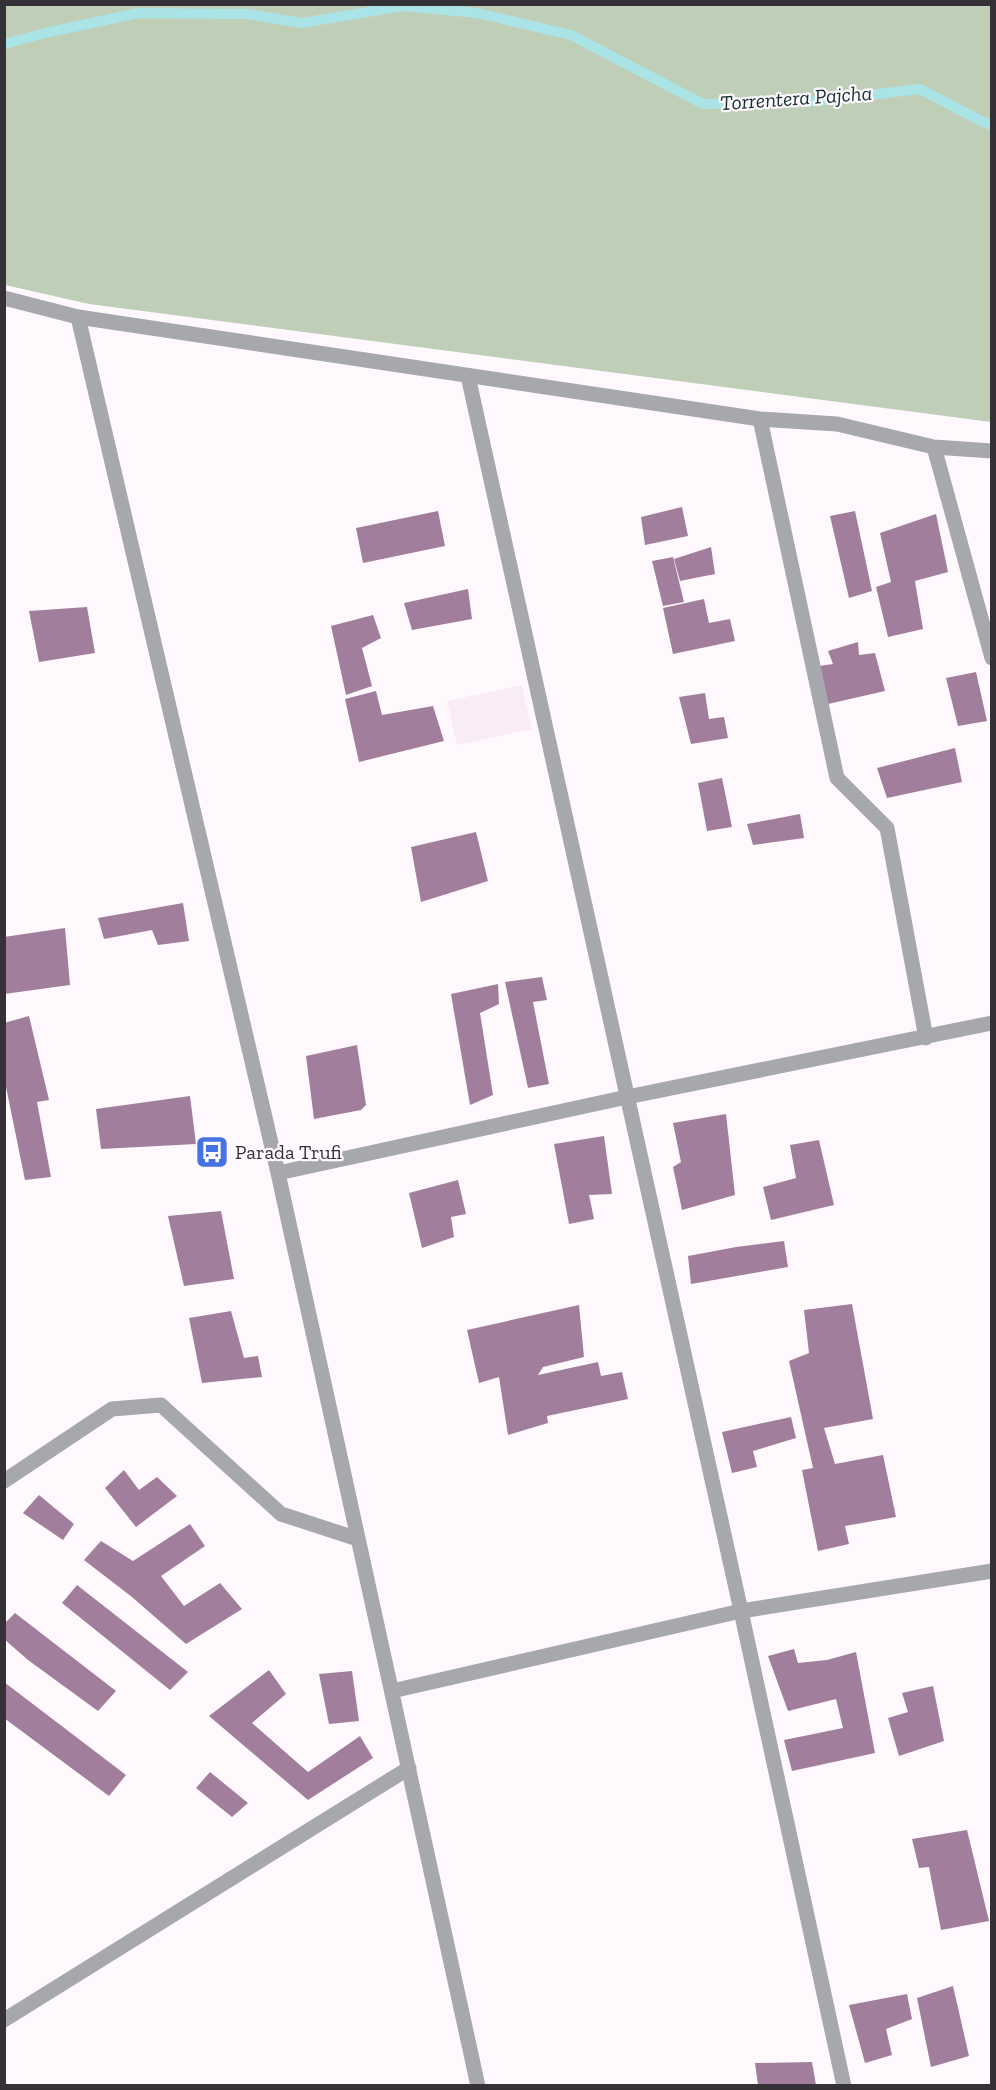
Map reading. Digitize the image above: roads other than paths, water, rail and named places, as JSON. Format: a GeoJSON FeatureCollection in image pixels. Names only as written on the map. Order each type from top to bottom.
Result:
{"type":"FeatureCollection","features":[{"type":"Feature","properties":{"kind":"street"},"geometry":{"type":"LineString","coordinates":[[4,298],[78,317],[760,419],[837,424],[934,447],[992,452]]}},
{"type":"Feature","properties":{"kind":"street"},"geometry":{"type":"LineString","coordinates":[[78,317],[278,1173],[478,2085]]}},
{"type":"Feature","properties":{"kind":"street"},"geometry":{"type":"LineString","coordinates":[[468,376],[844,2085]]}},
{"type":"Feature","properties":{"kind":"street"},"geometry":{"type":"LineString","coordinates":[[760,419],[837,778],[887,828],[926,1038]]}},
{"type":"Feature","properties":{"kind":"street"},"geometry":{"type":"LineString","coordinates":[[934,447],[992,658]]}},
{"type":"Feature","properties":{"kind":"street"},"geometry":{"type":"LineString","coordinates":[[278,1173],[627,1097],[992,1023]]}},
{"type":"Feature","properties":{"kind":"street"},"geometry":{"type":"LineString","coordinates":[[4,1481],[112,1409],[161,1405],[281,1514],[358,1539]]}},
{"type":"Feature","properties":{"kind":"street"},"geometry":{"type":"LineString","coordinates":[[392,1691],[741,1611],[992,1571]]}},
{"type":"Feature","properties":{"kind":"street"},"geometry":{"type":"LineString","coordinates":[[4,2020],[409,1768]]}},
{"type":"Feature","properties":{"kind":"waterway","name":"Torrentera Pajcha"},"geometry":{"type":"LineString","coordinates":[[4,44],[138,13],[247,14],[302,23],[403,6],[477,13],[571,35],[703,104],[808,102],[920,89],[992,125]]}},
{"type":"Feature","properties":{"kind":"place","name":"Parada Trufi"},"geometry":{"type":"Point","coordinates":[212,1152]}}]}
